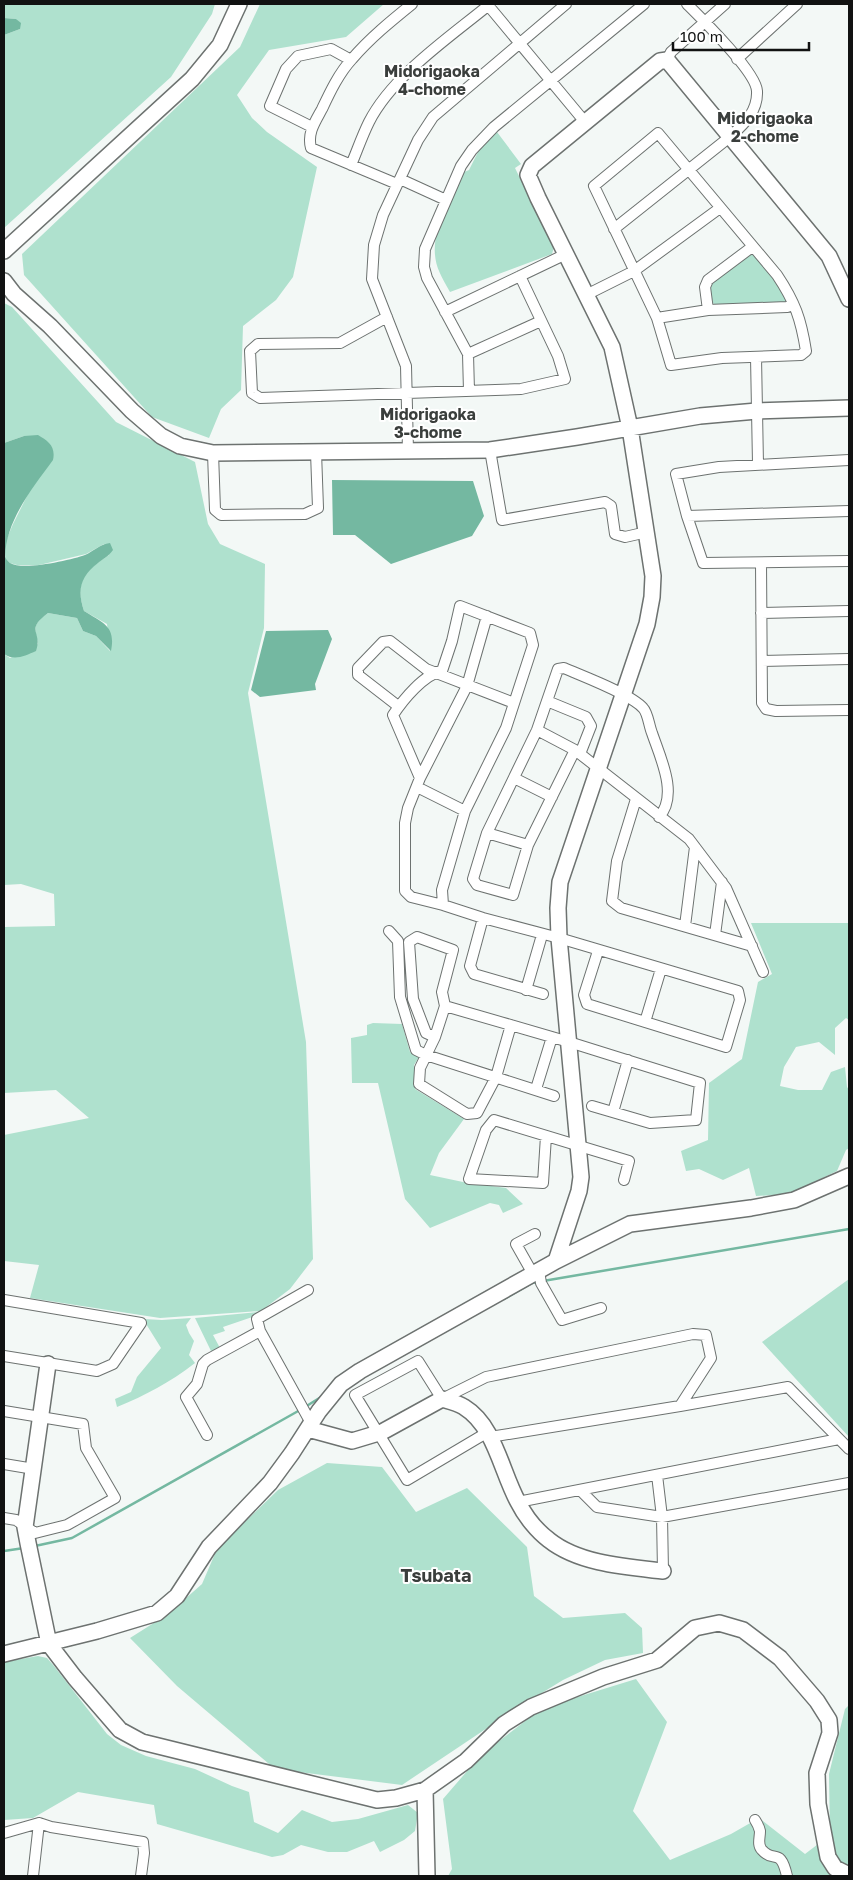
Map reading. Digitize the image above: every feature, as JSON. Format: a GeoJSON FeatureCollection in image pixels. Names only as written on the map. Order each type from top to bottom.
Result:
{"type":"FeatureCollection","features":[{"type":"Feature","properties":{"kind":"street"},"geometry":{"type":"LineString","coordinates":[[4,251],[192,79],[220,45],[239,4]]}},
{"type":"Feature","properties":{"kind":"street"},"geometry":{"type":"LineString","coordinates":[[412,4],[385,26],[351,60],[333,86],[312,127],[308,139],[311,148],[446,200]]}},
{"type":"Feature","properties":{"kind":"street"},"geometry":{"type":"LineString","coordinates":[[352,165],[369,121],[386,97],[408,72],[488,4],[585,122]]}},
{"type":"Feature","properties":{"kind":"street"},"geometry":{"type":"LineString","coordinates":[[408,451],[406,366],[372,279],[374,245],[383,214],[418,140],[433,117],[566,4]]}},
{"type":"Feature","properties":{"kind":"street"},"geometry":{"type":"LineString","coordinates":[[469,391],[468,354],[427,278],[424,267],[425,249],[461,166],[472,150],[494,127],[644,4]]}},
{"type":"Feature","properties":{"kind":"street"},"geometry":{"type":"LineString","coordinates":[[614,229],[732,136],[748,120],[755,108],[757,90],[752,78],[738,59],[687,4]]}},
{"type":"Feature","properties":{"kind":"street"},"geometry":{"type":"LineString","coordinates":[[667,60],[671,52],[724,4]]}},
{"type":"Feature","properties":{"kind":"street"},"geometry":{"type":"LineString","coordinates":[[738,59],[797,4]]}},
{"type":"Feature","properties":{"kind":"street"},"geometry":{"type":"LineString","coordinates":[[312,127],[270,106],[286,69],[298,56],[331,49],[351,60]]}},
{"type":"Feature","properties":{"kind":"street"},"geometry":{"type":"LineString","coordinates":[[556,1261],[580,1190],[581,1177],[559,938],[558,908],[560,882],[647,624],[652,597],[653,576],[630,428],[612,347],[528,175],[532,166],[585,122],[660,61],[667,60]]}},
{"type":"Feature","properties":{"kind":"street"},"geometry":{"type":"LineString","coordinates":[[667,60],[732,136],[829,256],[849,299]]}},
{"type":"Feature","properties":{"kind":"street"},"geometry":{"type":"LineString","coordinates":[[658,133],[720,208],[777,275],[791,297],[801,322],[806,351],[801,355],[722,358],[671,365],[657,318],[594,186],[658,133]]}},
{"type":"Feature","properties":{"kind":"street"},"geometry":{"type":"LineString","coordinates":[[586,295],[634,271],[720,208]]}},
{"type":"Feature","properties":{"kind":"street"},"geometry":{"type":"LineString","coordinates":[[708,310],[705,287],[708,280],[752,247]]}},
{"type":"Feature","properties":{"kind":"street"},"geometry":{"type":"LineString","coordinates":[[445,312],[566,254]]}},
{"type":"Feature","properties":{"kind":"street"},"geometry":{"type":"LineString","coordinates":[[387,318],[340,343],[258,344],[250,351],[252,393],[260,398],[521,389],[565,379],[558,356],[520,276]]}},
{"type":"Feature","properties":{"kind":"street"},"geometry":{"type":"LineString","coordinates":[[4,281],[14,294],[50,326],[132,411],[161,436],[180,446],[213,453],[490,450],[700,416],[757,411],[849,408]]}},
{"type":"Feature","properties":{"kind":"street"},"geometry":{"type":"LineString","coordinates":[[657,318],[708,310],[786,307],[794,304]]}},
{"type":"Feature","properties":{"kind":"street"},"geometry":{"type":"LineString","coordinates":[[468,354],[541,321]]}},
{"type":"Feature","properties":{"kind":"street"},"geometry":{"type":"LineString","coordinates":[[756,357],[758,464]]}},
{"type":"Feature","properties":{"kind":"street"},"geometry":{"type":"LineString","coordinates":[[490,450],[502,520],[605,502],[611,506],[615,534],[625,537],[647,532]]}},
{"type":"Feature","properties":{"kind":"street"},"geometry":{"type":"LineString","coordinates":[[213,453],[215,510],[221,516],[305,514],[318,508],[316,452]]}},
{"type":"Feature","properties":{"kind":"street"},"geometry":{"type":"LineString","coordinates":[[849,460],[719,467],[676,474],[687,516],[703,563],[849,561]]}},
{"type":"Feature","properties":{"kind":"street"},"geometry":{"type":"LineString","coordinates":[[687,516],[849,511]]}},
{"type":"Feature","properties":{"kind":"street"},"geometry":{"type":"LineString","coordinates":[[761,563],[762,703],[766,710],[849,710]]}},
{"type":"Feature","properties":{"kind":"street"},"geometry":{"type":"LineString","coordinates":[[443,905],[442,890],[465,811],[506,728],[533,645],[530,633],[460,606],[442,671],[436,672],[425,679],[398,706],[393,714],[418,783],[465,811]]}},
{"type":"Feature","properties":{"kind":"street"},"geometry":{"type":"LineString","coordinates":[[762,613],[849,611]]}},
{"type":"Feature","properties":{"kind":"street"},"geometry":{"type":"LineString","coordinates":[[486,616],[467,686],[418,783],[408,808],[405,823],[405,891],[411,897],[738,991],[740,1000],[726,1047],[587,1004],[584,995],[598,951]]}},
{"type":"Feature","properties":{"kind":"street"},"geometry":{"type":"LineString","coordinates":[[398,706],[358,675],[358,668],[383,642],[390,641],[426,669],[514,703]]}},
{"type":"Feature","properties":{"kind":"street"},"geometry":{"type":"LineString","coordinates":[[762,661],[849,659]]}},
{"type":"Feature","properties":{"kind":"street"},"geometry":{"type":"LineString","coordinates":[[547,701],[586,717],[591,726],[528,845],[513,895],[477,885],[473,879],[487,833],[536,730],[558,669],[564,668],[623,694],[643,708],[666,776],[667,798],[664,811],[659,817]]}},
{"type":"Feature","properties":{"kind":"street"},"geometry":{"type":"LineString","coordinates":[[536,730],[577,752],[689,839],[722,882],[763,972]]}},
{"type":"Feature","properties":{"kind":"street"},"geometry":{"type":"LineString","coordinates":[[514,778],[552,797]]}},
{"type":"Feature","properties":{"kind":"street"},"geometry":{"type":"LineString","coordinates":[[636,799],[617,861],[612,901],[621,908],[752,946]]}},
{"type":"Feature","properties":{"kind":"street"},"geometry":{"type":"LineString","coordinates":[[487,833],[528,845]]}},
{"type":"Feature","properties":{"kind":"street"},"geometry":{"type":"LineString","coordinates":[[685,926],[694,847]]}},
{"type":"Feature","properties":{"kind":"street"},"geometry":{"type":"LineString","coordinates":[[715,935],[722,882]]}},
{"type":"Feature","properties":{"kind":"street"},"geometry":{"type":"LineString","coordinates":[[483,918],[470,966],[474,974],[543,994]]}},
{"type":"Feature","properties":{"kind":"street"},"geometry":{"type":"LineString","coordinates":[[389,931],[398,941],[400,997],[416,1050],[426,1055],[554,1096]]}},
{"type":"Feature","properties":{"kind":"street"},"geometry":{"type":"LineString","coordinates":[[526,990],[542,935]]}},
{"type":"Feature","properties":{"kind":"street"},"geometry":{"type":"LineString","coordinates":[[435,1037],[426,1033],[413,999],[409,942],[416,937],[453,950],[442,992],[445,1006],[435,1037],[420,1068],[419,1084],[467,1114],[477,1113],[496,1077],[511,1025]]}},
{"type":"Feature","properties":{"kind":"street"},"geometry":{"type":"LineString","coordinates":[[645,1022],[661,969]]}},
{"type":"Feature","properties":{"kind":"street"},"geometry":{"type":"LineString","coordinates":[[445,1006],[700,1083],[696,1120],[650,1123],[592,1106]]}},
{"type":"Feature","properties":{"kind":"street"},"geometry":{"type":"LineString","coordinates":[[536,1089],[552,1037]]}},
{"type":"Feature","properties":{"kind":"street"},"geometry":{"type":"LineString","coordinates":[[613,1112],[628,1060]]}},
{"type":"Feature","properties":{"kind":"street"},"geometry":{"type":"LineString","coordinates":[[546,1136],[543,1183],[469,1179],[486,1130],[494,1120],[629,1161],[624,1180]]}},
{"type":"Feature","properties":{"kind":"street"},"geometry":{"type":"LineString","coordinates":[[4,1654],[49,1644],[157,1613],[177,1596],[209,1547],[270,1483],[307,1417],[341,1384],[360,1371],[538,1277],[556,1261],[630,1224],[751,1208],[794,1200],[849,1176]]}},
{"type":"Feature","properties":{"kind":"street"},"geometry":{"type":"LineString","coordinates":[[535,1234],[516,1244],[538,1277],[562,1320],[601,1308]]}},
{"type":"Feature","properties":{"kind":"street"},"geometry":{"type":"LineString","coordinates":[[308,1290],[257,1319],[260,1331],[307,1417],[352,1441],[379,1433],[486,1376],[693,1334],[706,1335],[711,1358],[680,1406]]}},
{"type":"Feature","properties":{"kind":"street"},"geometry":{"type":"LineString","coordinates":[[4,1300],[141,1323],[113,1364],[97,1371],[4,1356]]}},
{"type":"Feature","properties":{"kind":"street"},"geometry":{"type":"LineString","coordinates":[[207,1435],[186,1397],[197,1384],[203,1364],[207,1360],[260,1331]]}},
{"type":"Feature","properties":{"kind":"street"},"geometry":{"type":"LineString","coordinates":[[658,1475],[662,1517],[663,1571],[610,1564],[578,1556],[550,1541],[530,1520],[518,1502],[489,1435],[475,1416],[463,1406],[442,1399],[418,1361],[355,1395],[406,1480],[489,1435],[680,1406],[788,1387],[849,1449]]}},
{"type":"Feature","properties":{"kind":"street"},"geometry":{"type":"LineString","coordinates":[[48,1364],[25,1527],[29,1550],[49,1644],[75,1678],[120,1730],[142,1742],[377,1800],[396,1798],[424,1790],[466,1761],[504,1724],[531,1707],[603,1677],[657,1660],[695,1628],[719,1623],[743,1630],[780,1658],[817,1701],[830,1720],[830,1733],[817,1773],[818,1804],[828,1857],[835,1868],[849,1875]]}},
{"type":"Feature","properties":{"kind":"street"},"geometry":{"type":"LineString","coordinates":[[4,1411],[83,1424],[86,1448],[115,1498],[67,1525],[35,1533],[16,1520],[4,1518]]}},
{"type":"Feature","properties":{"kind":"street"},"geometry":{"type":"LineString","coordinates":[[518,1502],[839,1439]]}},
{"type":"Feature","properties":{"kind":"street"},"geometry":{"type":"LineString","coordinates":[[4,1464],[34,1469]]}},
{"type":"Feature","properties":{"kind":"street"},"geometry":{"type":"LineString","coordinates":[[580,1490],[597,1507],[662,1517],[849,1483]]}},
{"type":"Feature","properties":{"kind":"street"},"geometry":{"type":"LineString","coordinates":[[424,1790],[426,1876]]}},
{"type":"Feature","properties":{"kind":"street"},"geometry":{"type":"LineString","coordinates":[[756,1820],[760,1830],[760,1848],[768,1855],[777,1856],[783,1862],[787,1876]]}},
{"type":"Feature","properties":{"kind":"street"},"geometry":{"type":"LineString","coordinates":[[4,1834],[39,1823],[51,1828],[143,1842],[144,1853],[141,1876]]}},
{"type":"Feature","properties":{"kind":"street"},"geometry":{"type":"LineString","coordinates":[[33,1876],[39,1823]]}},
{"type":"Feature","properties":{"kind":"shaded area"},"geometry":{"type":"Polygon","coordinates":[[[4,4],[215,4],[212,14],[171,77],[4,228],[4,35],[20,29],[16,19],[4,18],[4,4]]]}},
{"type":"Feature","properties":{"kind":"shaded area"},"geometry":{"type":"Polygon","coordinates":[[[260,4],[384,4],[346,37],[269,50],[237,95],[252,118],[267,132],[317,167],[293,277],[276,300],[243,326],[241,390],[221,409],[209,438],[152,417],[24,275],[22,254],[240,47],[260,4]]]}},
{"type":"Feature","properties":{"kind":"shaded area"},"geometry":{"type":"Polygon","coordinates":[[[4,18],[16,19],[21,23],[20,29],[4,35],[4,18]]]}},
{"type":"Feature","properties":{"kind":"shaded area"},"geometry":{"type":"Polygon","coordinates":[[[497,132],[521,164],[515,168],[554,247],[552,254],[450,292],[437,266],[435,252],[436,236],[462,173],[469,170],[479,150],[497,132]]]}},
{"type":"Feature","properties":{"kind":"shaded area"},"geometry":{"type":"Polygon","coordinates":[[[753,253],[788,299],[785,303],[717,306],[713,303],[709,288],[713,282],[753,253]]]}},
{"type":"Feature","properties":{"kind":"shaded area"},"geometry":{"type":"Polygon","coordinates":[[[4,303],[12,307],[116,422],[195,462],[208,524],[220,544],[265,564],[264,628],[248,693],[306,1042],[313,1259],[290,1289],[261,1311],[160,1318],[30,1298],[39,1265],[4,1261],[4,1135],[89,1118],[56,1090],[4,1093],[4,927],[55,926],[54,894],[21,884],[4,885],[4,654],[10,658],[38,644],[36,626],[48,613],[77,618],[83,631],[96,636],[110,651],[107,624],[84,611],[80,592],[81,584],[88,572],[109,555],[104,544],[86,554],[39,565],[17,565],[10,563],[5,558],[5,543],[28,494],[24,436],[4,443],[4,303]]]}},
{"type":"Feature","properties":{"kind":"shaded area"},"geometry":{"type":"Polygon","coordinates":[[[38,435],[48,442],[52,448],[53,460],[15,518],[6,543],[5,557],[10,563],[16,565],[47,564],[85,555],[100,546],[110,543],[113,550],[110,554],[87,573],[82,584],[81,597],[84,611],[102,622],[110,631],[112,636],[111,651],[96,636],[83,631],[77,618],[48,613],[37,624],[38,644],[36,651],[16,657],[4,654],[4,443],[24,436],[38,435]]]}},
{"type":"Feature","properties":{"kind":"shaded area"},"geometry":{"type":"Polygon","coordinates":[[[332,480],[473,481],[484,516],[472,536],[391,564],[355,535],[333,535],[332,480]]]}},
{"type":"Feature","properties":{"kind":"shaded area"},"geometry":{"type":"Polygon","coordinates":[[[328,630],[332,639],[315,684],[316,690],[260,697],[251,690],[266,631],[328,630]]]}},
{"type":"Feature","properties":{"kind":"shaded area"},"geometry":{"type":"Polygon","coordinates":[[[751,923],[849,923],[849,1020],[846,1018],[835,1028],[835,1055],[819,1042],[796,1047],[784,1067],[780,1086],[798,1090],[822,1090],[831,1072],[845,1067],[849,1090],[849,1148],[846,1150],[837,1171],[789,1194],[756,1196],[749,1168],[723,1180],[699,1169],[686,1171],[681,1151],[708,1140],[709,1083],[742,1059],[758,982],[772,974],[751,923]]]}},
{"type":"Feature","properties":{"kind":"shaded area"},"geometry":{"type":"Polygon","coordinates":[[[373,1023],[402,1024],[410,1052],[419,1057],[414,1065],[415,1089],[464,1119],[439,1153],[430,1175],[506,1188],[523,1204],[503,1213],[499,1205],[490,1203],[430,1228],[405,1199],[378,1083],[352,1083],[351,1038],[367,1035],[367,1025],[373,1023]]]}},
{"type":"Feature","properties":{"kind":"shaded area"},"geometry":{"type":"Polygon","coordinates":[[[849,1279],[849,1437],[762,1342],[849,1279]]]}},
{"type":"Feature","properties":{"kind":"shaded area"},"geometry":{"type":"Polygon","coordinates":[[[259,1312],[261,1314],[223,1327],[225,1331],[213,1335],[220,1348],[211,1351],[195,1318],[259,1312]]]}},
{"type":"Feature","properties":{"kind":"shaded area"},"geometry":{"type":"Polygon","coordinates":[[[191,1318],[186,1325],[194,1341],[189,1355],[195,1363],[157,1388],[117,1407],[115,1399],[131,1392],[137,1377],[161,1348],[143,1319],[191,1318]]]}},
{"type":"Feature","properties":{"kind":"shaded area"},"geometry":{"type":"Polygon","coordinates":[[[327,1463],[382,1467],[416,1512],[467,1488],[527,1547],[534,1596],[563,1618],[625,1613],[642,1628],[643,1653],[605,1660],[563,1680],[514,1710],[402,1785],[275,1769],[177,1686],[130,1638],[168,1614],[202,1584],[217,1549],[278,1490],[327,1463]]]}},
{"type":"Feature","properties":{"kind":"shaded area"},"geometry":{"type":"Polygon","coordinates":[[[38,1656],[47,1658],[107,1734],[121,1745],[146,1756],[195,1769],[249,1792],[254,1822],[278,1833],[302,1810],[332,1822],[358,1819],[408,1805],[418,1813],[415,1831],[404,1840],[380,1852],[374,1841],[347,1852],[328,1852],[301,1845],[283,1855],[272,1857],[157,1824],[154,1805],[78,1792],[33,1818],[4,1820],[4,1662],[38,1656]]]}},
{"type":"Feature","properties":{"kind":"shaded area"},"geometry":{"type":"Polygon","coordinates":[[[636,1679],[667,1722],[633,1811],[670,1860],[731,1834],[759,1818],[805,1854],[830,1835],[829,1774],[845,1709],[849,1705],[849,1876],[448,1876],[452,1869],[443,1799],[481,1755],[542,1708],[636,1679]]]}},
{"type":"Feature","properties":{"kind":"waterway"},"geometry":{"type":"LineString","coordinates":[[543,1281],[849,1229]]}},
{"type":"Feature","properties":{"kind":"waterway"},"geometry":{"type":"LineString","coordinates":[[504,1299],[537,1282]]}},
{"type":"Feature","properties":{"kind":"waterway"},"geometry":{"type":"LineString","coordinates":[[305,1407],[321,1397]]}},
{"type":"Feature","properties":{"kind":"waterway"},"geometry":{"type":"LineString","coordinates":[[35,1546],[72,1538],[300,1410]]}},
{"type":"Feature","properties":{"kind":"waterway"},"geometry":{"type":"LineString","coordinates":[[4,1551],[24,1548]]}},
{"type":"Feature","properties":{"kind":"district","name":"Midorigaoka 4-chome"},"geometry":{"type":"Point","coordinates":[432,80]}},
{"type":"Feature","properties":{"kind":"district","name":"Midorigaoka 2-chome"},"geometry":{"type":"Point","coordinates":[765,127]}},
{"type":"Feature","properties":{"kind":"district","name":"Midorigaoka 3-chome"},"geometry":{"type":"Point","coordinates":[428,423]}},
{"type":"Feature","properties":{"kind":"district","name":"Tsubata"},"geometry":{"type":"Point","coordinates":[436,1576]}}]}
